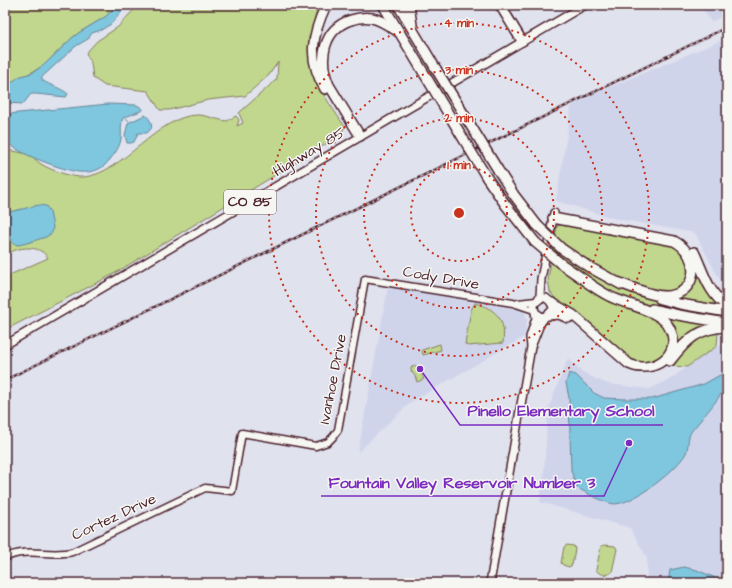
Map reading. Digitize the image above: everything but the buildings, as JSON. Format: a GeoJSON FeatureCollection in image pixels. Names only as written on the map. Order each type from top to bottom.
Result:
{"type":"FeatureCollection","features":[{"type":"Feature","properties":{"kind":"highway"},"geometry":{"type":"LineString","coordinates":[[326,5],[320,17],[313,44],[315,66],[324,87],[358,138]]}},
{"type":"Feature","properties":{"kind":"highway"},"geometry":{"type":"LineString","coordinates":[[383,5],[487,178],[535,242],[560,263],[609,296],[660,316],[666,322],[672,334],[672,344],[669,354],[663,361],[647,368],[629,364],[573,315],[551,301]]}},
{"type":"Feature","properties":{"kind":"highway"},"geometry":{"type":"LineString","coordinates":[[398,5],[514,195],[537,225],[562,249],[589,267],[633,290],[665,300],[727,312]]}},
{"type":"Feature","properties":{"kind":"highway"},"geometry":{"type":"LineString","coordinates":[[410,5],[411,20],[415,34]]}},
{"type":"Feature","properties":{"kind":"highway"},"geometry":{"type":"LineString","coordinates":[[500,5],[525,40]]}},
{"type":"Feature","properties":{"kind":"highway"},"geometry":{"type":"LineString","coordinates":[[507,5],[525,40]]}},
{"type":"Feature","properties":{"kind":"highway"},"geometry":{"type":"LineString","coordinates":[[358,138],[325,77],[323,67],[324,49],[333,31],[343,23],[353,19],[372,18],[382,21],[400,33]]}},
{"type":"Feature","properties":{"kind":"highway"},"geometry":{"type":"LineString","coordinates":[[553,216],[674,241],[686,250],[691,259],[693,269],[691,280],[686,288],[677,294],[666,296],[660,295],[617,282]]}},
{"type":"Feature","properties":{"kind":"highway"},"geometry":{"type":"LineString","coordinates":[[553,216],[670,235],[681,239],[690,246],[694,252],[704,277],[711,289],[727,306]]}},
{"type":"Feature","properties":{"kind":"highway"},"geometry":{"type":"LineString","coordinates":[[588,283],[631,302],[649,308],[678,315],[727,323]]}},
{"type":"Feature","properties":{"kind":"highway"},"geometry":{"type":"LineString","coordinates":[[547,316],[559,314],[567,317],[622,365],[641,373],[649,373],[664,366],[687,341],[698,333],[710,328],[727,327]]}},
{"type":"Feature","properties":{"kind":"main road","name":"CO 85"},"geometry":{"type":"LineString","coordinates":[[525,40],[585,5]]}},
{"type":"Feature","properties":{"kind":"main road","name":"Highway 85"},"geometry":{"type":"LineString","coordinates":[[5,345],[525,40]]}},
{"type":"Feature","properties":{"kind":"main road"},"geometry":{"type":"LineString","coordinates":[[490,583],[531,347],[530,337],[535,311],[534,306],[540,296],[541,279],[553,216]]}},
{"type":"Feature","properties":{"kind":"main road"},"geometry":{"type":"LineString","coordinates":[[531,347],[536,338],[540,324],[553,309],[546,290],[543,274]]}},
{"type":"Feature","properties":{"kind":"main road"},"geometry":{"type":"LineString","coordinates":[[537,300],[545,297],[551,301]]}},
{"type":"Feature","properties":{"kind":"main road"},"geometry":{"type":"LineString","coordinates":[[535,311],[538,315],[547,316]]}},
{"type":"Feature","properties":{"kind":"street","name":"Cody Drive"},"geometry":{"type":"LineString","coordinates":[[365,279],[513,304],[535,311]]}},
{"type":"Feature","properties":{"kind":"street","name":"Ivanhoe Drive"},"geometry":{"type":"LineString","coordinates":[[232,491],[242,434],[316,446],[328,442],[334,437],[338,430],[365,279]]}},
{"type":"Feature","properties":{"kind":"street","name":"Cody Drive"},"geometry":{"type":"LineString","coordinates":[[513,304],[537,300]]}},
{"type":"Feature","properties":{"kind":"street","name":"Cortez Drive"},"geometry":{"type":"LineString","coordinates":[[5,558],[11,555],[30,552],[62,554],[72,552],[205,488],[232,491]]}},
{"type":"Feature","properties":{"kind":"shaded area"},"geometry":{"type":"Polygon","coordinates":[[[701,5],[727,5],[727,14],[711,22],[701,5]]]}},
{"type":"Feature","properties":{"kind":"shaded area"},"geometry":{"type":"Polygon","coordinates":[[[727,38],[727,285],[721,282],[695,233],[613,218],[556,201],[572,103],[727,38]]]}},
{"type":"Feature","properties":{"kind":"shaded area"},"geometry":{"type":"Polygon","coordinates":[[[388,287],[524,310],[527,319],[524,337],[411,402],[358,452],[388,287]]]}},
{"type":"Feature","properties":{"kind":"shaded area"},"geometry":{"type":"Polygon","coordinates":[[[727,345],[727,583],[647,583],[647,558],[630,528],[540,502],[544,472],[548,410],[568,358],[581,371],[608,384],[649,389],[669,380],[717,346],[727,345]]]}},
{"type":"Feature","properties":{"kind":"green space"},"geometry":{"type":"Polygon","coordinates":[[[5,5],[118,5],[105,17],[72,38],[45,64],[12,82],[5,89],[5,5]]]}},
{"type":"Feature","properties":{"kind":"green space"},"geometry":{"type":"Polygon","coordinates":[[[138,5],[322,5],[314,22],[309,40],[311,66],[322,91],[345,127],[339,136],[112,275],[5,330],[5,277],[48,258],[39,250],[28,248],[15,250],[5,256],[5,150],[29,155],[41,164],[56,171],[68,175],[84,177],[98,173],[112,166],[169,124],[183,118],[200,115],[227,121],[236,116],[239,120],[237,126],[243,123],[239,113],[277,79],[278,62],[269,75],[245,96],[208,100],[169,110],[160,110],[148,91],[105,86],[93,78],[91,63],[86,53],[97,41],[118,27],[138,5]]]}},
{"type":"Feature","properties":{"kind":"green space"},"geometry":{"type":"Polygon","coordinates":[[[564,224],[672,244],[688,256],[720,306],[717,346],[687,367],[645,364],[629,359],[559,303],[550,292],[548,279],[557,226],[564,224]]]}},
{"type":"Feature","properties":{"kind":"green space"},"geometry":{"type":"Polygon","coordinates":[[[475,303],[483,305],[494,312],[498,317],[503,328],[503,343],[468,346],[465,344],[471,310],[475,303]]]}},
{"type":"Feature","properties":{"kind":"green space"},"geometry":{"type":"Polygon","coordinates":[[[440,344],[441,350],[423,355],[422,350],[440,344]]]}},
{"type":"Feature","properties":{"kind":"green space"},"geometry":{"type":"Polygon","coordinates":[[[413,366],[419,368],[424,379],[417,382],[411,371],[413,366]]]}},
{"type":"Feature","properties":{"kind":"green space"},"geometry":{"type":"Polygon","coordinates":[[[567,545],[574,546],[575,549],[572,565],[569,567],[561,563],[564,547],[567,545]]]}},
{"type":"Feature","properties":{"kind":"green space"},"geometry":{"type":"Polygon","coordinates":[[[601,546],[615,546],[617,549],[612,572],[601,574],[596,570],[601,546]]]}},
{"type":"Feature","properties":{"kind":"water"},"geometry":{"type":"Polygon","coordinates":[[[118,5],[126,5],[111,24],[92,33],[88,39],[76,46],[42,77],[42,80],[45,82],[68,94],[66,97],[31,94],[23,104],[5,103],[5,89],[17,78],[32,73],[45,64],[72,38],[105,17],[118,5]]]}},
{"type":"Feature","properties":{"kind":"water"},"geometry":{"type":"Polygon","coordinates":[[[108,104],[137,105],[143,110],[123,118],[121,139],[117,150],[105,165],[96,170],[79,172],[53,165],[20,151],[8,142],[5,129],[5,115],[108,104]]]}},
{"type":"Feature","properties":{"kind":"water"},"geometry":{"type":"Polygon","coordinates":[[[145,115],[150,121],[151,129],[147,133],[138,133],[134,142],[127,143],[125,135],[128,123],[145,115]]]}},
{"type":"Feature","properties":{"kind":"water"},"geometry":{"type":"Polygon","coordinates":[[[39,205],[46,206],[50,212],[53,227],[52,233],[46,237],[27,243],[19,245],[13,244],[5,222],[5,213],[39,205]]]}},
{"type":"Feature","properties":{"kind":"water"},"geometry":{"type":"Polygon","coordinates":[[[569,373],[576,375],[594,393],[604,398],[627,399],[652,399],[704,384],[720,375],[727,379],[726,385],[718,399],[691,432],[687,451],[674,468],[644,492],[633,498],[615,504],[601,500],[576,487],[571,470],[569,398],[566,383],[569,373]]]}},
{"type":"Feature","properties":{"kind":"water"},"geometry":{"type":"Polygon","coordinates":[[[684,567],[697,570],[727,583],[668,583],[670,570],[684,567]]]}},
{"type":"Feature","properties":{"kind":"waterway"},"geometry":{"type":"LineString","coordinates":[[125,117],[129,121]]}},
{"type":"Feature","properties":{"kind":"railway"},"geometry":{"type":"LineString","coordinates":[[5,380],[727,27]]}},
{"type":"Feature","properties":{"kind":"place","name":"Pinello Elementary School"},"geometry":{"type":"Point","coordinates":[420,369]}},
{"type":"Feature","properties":{"kind":"place","name":"Fountain Valley Reservoir Number 3"},"geometry":{"type":"Point","coordinates":[629,443]}}]}
